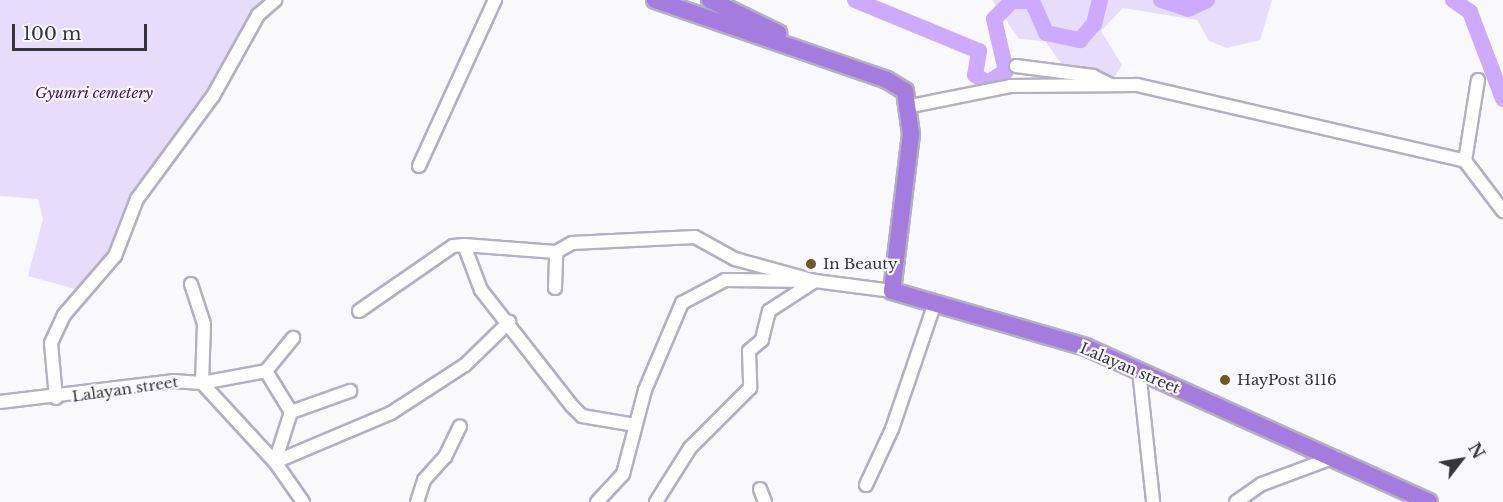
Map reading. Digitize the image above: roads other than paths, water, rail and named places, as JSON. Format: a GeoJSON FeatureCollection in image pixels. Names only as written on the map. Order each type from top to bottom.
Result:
{"type":"FeatureCollection","features":[{"type":"Feature","properties":{"kind":"highway"},"geometry":{"type":"LineString","coordinates":[[655,0],[833,60],[887,80],[905,91],[911,106],[892,291]]}},
{"type":"Feature","properties":{"kind":"highway"},"geometry":{"type":"LineString","coordinates":[[710,0],[833,60]]}},
{"type":"Feature","properties":{"kind":"highway","name":"Lalayan street"},"geometry":{"type":"LineString","coordinates":[[892,291],[1086,347],[1335,457],[1429,502]]}},
{"type":"Feature","properties":{"kind":"street"},"geometry":{"type":"LineString","coordinates":[[57,398],[51,343],[64,315],[115,256],[137,199],[213,96],[258,15],[275,0]]}},
{"type":"Feature","properties":{"kind":"street"},"geometry":{"type":"LineString","coordinates":[[419,166],[495,0]]}},
{"type":"Feature","properties":{"kind":"street"},"geometry":{"type":"LineString","coordinates":[[1016,66],[1093,76],[1110,85]]}},
{"type":"Feature","properties":{"kind":"street"},"geometry":{"type":"LineString","coordinates":[[1465,161],[1478,80]]}},
{"type":"Feature","properties":{"kind":"street"},"geometry":{"type":"LineString","coordinates":[[911,106],[1010,86],[1137,85],[1268,112],[1465,161],[1503,211]]}},
{"type":"Feature","properties":{"kind":"street","name":"Lalayan street"},"geometry":{"type":"LineString","coordinates":[[359,311],[453,246],[464,245],[556,252],[572,243],[695,237],[735,259],[815,281]]}},
{"type":"Feature","properties":{"kind":"street"},"geometry":{"type":"LineString","coordinates":[[464,245],[480,290],[509,322],[582,416],[635,425]]}},
{"type":"Feature","properties":{"kind":"street"},"geometry":{"type":"LineString","coordinates":[[555,288],[556,252]]}},
{"type":"Feature","properties":{"kind":"street","name":"Lalayan street"},"geometry":{"type":"LineString","coordinates":[[597,502],[623,474],[635,425],[668,326],[682,303],[725,280],[815,281],[892,291]]}},
{"type":"Feature","properties":{"kind":"street"},"geometry":{"type":"LineString","coordinates":[[656,502],[690,448],[750,388],[748,351],[762,340],[769,311],[815,281]]}},
{"type":"Feature","properties":{"kind":"street"},"geometry":{"type":"LineString","coordinates":[[191,284],[204,324],[202,383],[275,462],[303,502]]}},
{"type":"Feature","properties":{"kind":"street"},"geometry":{"type":"LineString","coordinates":[[866,485],[892,429],[935,303]]}},
{"type":"Feature","properties":{"kind":"street"},"geometry":{"type":"LineString","coordinates":[[275,462],[392,413],[465,365],[509,322]]}},
{"type":"Feature","properties":{"kind":"street"},"geometry":{"type":"LineString","coordinates":[[275,462],[291,412],[266,370],[293,338]]}},
{"type":"Feature","properties":{"kind":"street","name":"Lalayan street"},"geometry":{"type":"LineString","coordinates":[[0,402],[57,398],[173,381],[202,383],[266,370]]}},
{"type":"Feature","properties":{"kind":"street"},"geometry":{"type":"LineString","coordinates":[[1139,370],[1153,502]]}},
{"type":"Feature","properties":{"kind":"street"},"geometry":{"type":"LineString","coordinates":[[291,412],[350,391]]}},
{"type":"Feature","properties":{"kind":"street"},"geometry":{"type":"LineString","coordinates":[[417,502],[424,480],[445,457],[460,426]]}},
{"type":"Feature","properties":{"kind":"street"},"geometry":{"type":"LineString","coordinates":[[1236,502],[1262,483],[1335,457]]}},
{"type":"Feature","properties":{"kind":"street"},"geometry":{"type":"LineString","coordinates":[[760,489],[765,502]]}},
{"type":"Feature","properties":{"kind":"waterway"},"geometry":{"type":"LineString","coordinates":[[855,0],[979,51],[975,75],[988,83],[1006,71],[994,19],[1012,1],[1032,1],[1046,33],[1080,40],[1094,24],[1100,0]]}},
{"type":"Feature","properties":{"kind":"waterway"},"geometry":{"type":"LineString","coordinates":[[1161,0],[1188,9],[1207,0]]}},
{"type":"Feature","properties":{"kind":"waterway"},"geometry":{"type":"LineString","coordinates":[[1453,0],[1470,12],[1503,99]]}},
{"type":"Feature","properties":{"kind":"place","name":"In Beauty"},"geometry":{"type":"Point","coordinates":[811,264]}},
{"type":"Feature","properties":{"kind":"place","name":"HayPost 3116"},"geometry":{"type":"Point","coordinates":[1225,380]}},
{"type":"Feature","properties":{"kind":"park label","name":"Gyumri cemetery"},"geometry":{"type":"Point","coordinates":[94,93]}}]}
